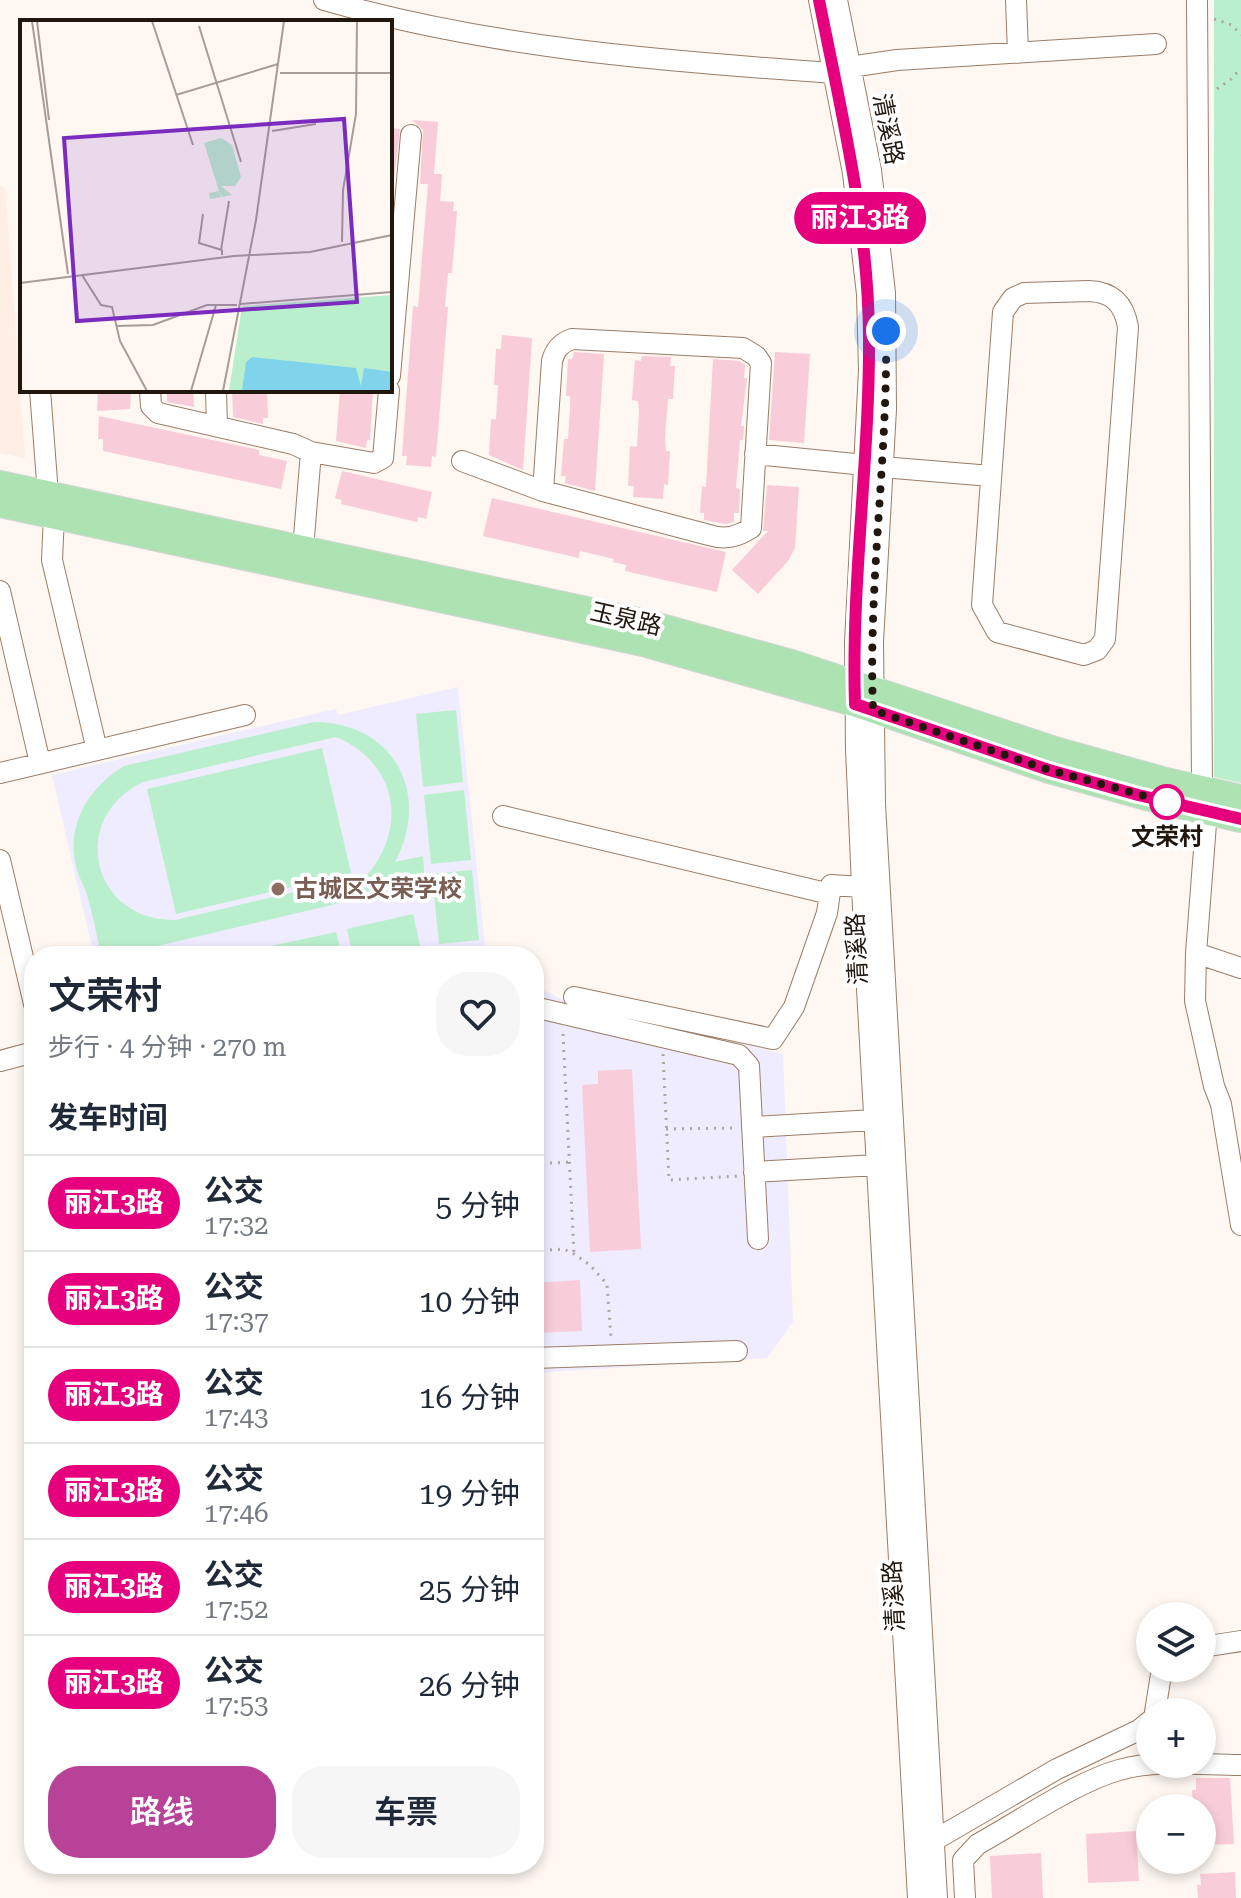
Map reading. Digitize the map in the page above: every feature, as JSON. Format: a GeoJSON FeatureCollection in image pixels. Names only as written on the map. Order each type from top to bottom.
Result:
{"type":"FeatureCollection","features":[{"type":"Feature","properties":{"kind":"main road","name":"玉泉路"},"geometry":{"type":"LineString","coordinates":[[0,484],[51,505],[864,696],[1055,750],[1204,800],[1241,819]]}},
{"type":"Feature","properties":{"kind":"main road","name":"玉泉路"},"geometry":{"type":"LineString","coordinates":[[0,504],[51,505],[303,549],[647,623],[722,643],[864,696]]}},
{"type":"Feature","properties":{"kind":"main road","name":"玉泉路"},"geometry":{"type":"LineString","coordinates":[[1204,800],[1241,798]]}},
{"type":"Feature","properties":{"kind":"street"},"geometry":{"type":"LineString","coordinates":[[324,0],[428,27],[531,46],[694,63],[842,70],[897,60],[1156,44]]}},
{"type":"Feature","properties":{"kind":"street","name":"清溪路"},"geometry":{"type":"LineString","coordinates":[[819,0],[842,70]]}},
{"type":"Feature","properties":{"kind":"street","name":"清溪路"},"geometry":{"type":"LineString","coordinates":[[837,0],[864,257],[874,466],[864,696],[862,887],[918,1898]]}},
{"type":"Feature","properties":{"kind":"street"},"geometry":{"type":"LineString","coordinates":[[1016,0],[1018,53]]}},
{"type":"Feature","properties":{"kind":"street"},"geometry":{"type":"LineString","coordinates":[[1197,7],[1204,800],[1196,1012],[1221,1104],[1241,1225]]}},
{"type":"Feature","properties":{"kind":"street"},"geometry":{"type":"LineString","coordinates":[[392,323],[394,270],[411,135]]}},
{"type":"Feature","properties":{"kind":"street"},"geometry":{"type":"LineString","coordinates":[[1106,292],[1120,305],[1128,327],[1105,639],[1091,653],[1076,655],[997,632],[987,617],[982,605],[991,476],[1003,312],[1009,302],[1024,293],[1106,292]]}},
{"type":"Feature","properties":{"kind":"street"},"geometry":{"type":"LineString","coordinates":[[462,461],[543,491],[717,538],[734,537],[751,528],[761,363],[749,351],[735,348],[572,339],[559,346],[552,361],[543,491]]}},
{"type":"Feature","properties":{"kind":"street"},"geometry":{"type":"LineString","coordinates":[[40,392],[51,505],[52,560],[97,750]]}},
{"type":"Feature","properties":{"kind":"street"},"geometry":{"type":"LineString","coordinates":[[150,392],[151,406],[158,413],[293,444],[311,452],[374,463],[383,458],[389,392]]}},
{"type":"Feature","properties":{"kind":"street"},"geometry":{"type":"LineString","coordinates":[[216,392],[217,426]]}},
{"type":"Feature","properties":{"kind":"street"},"geometry":{"type":"LineString","coordinates":[[303,549],[311,452]]}},
{"type":"Feature","properties":{"kind":"street"},"geometry":{"type":"LineString","coordinates":[[755,454],[991,476]]}},
{"type":"Feature","properties":{"kind":"street"},"geometry":{"type":"LineString","coordinates":[[0,591],[40,763]]}},
{"type":"Feature","properties":{"kind":"street","name":"清溪路"},"geometry":{"type":"LineString","coordinates":[[864,696],[876,820],[937,1898]]}},
{"type":"Feature","properties":{"kind":"street"},"geometry":{"type":"LineString","coordinates":[[0,773],[245,715]]}},
{"type":"Feature","properties":{"kind":"street"},"geometry":{"type":"LineString","coordinates":[[503,816],[830,894]]}},
{"type":"Feature","properties":{"kind":"street"},"geometry":{"type":"LineString","coordinates":[[0,860],[24,962]]}},
{"type":"Feature","properties":{"kind":"street"},"geometry":{"type":"LineString","coordinates":[[544,1006],[568,1005],[773,1039],[794,1007],[827,913],[831,885],[862,887]]}},
{"type":"Feature","properties":{"kind":"street"},"geometry":{"type":"LineString","coordinates":[[1196,953],[1241,968]]}},
{"type":"Feature","properties":{"kind":"street"},"geometry":{"type":"LineString","coordinates":[[568,1005],[662,1037],[739,1055],[749,1066],[758,1239]]}},
{"type":"Feature","properties":{"kind":"street"},"geometry":{"type":"LineString","coordinates":[[0,1061],[24,1055]]}},
{"type":"Feature","properties":{"kind":"street"},"geometry":{"type":"LineString","coordinates":[[752,1127],[874,1120]]}},
{"type":"Feature","properties":{"kind":"street"},"geometry":{"type":"LineString","coordinates":[[754,1174],[877,1165]]}},
{"type":"Feature","properties":{"kind":"street"},"geometry":{"type":"LineString","coordinates":[[544,1358],[737,1351]]}},
{"type":"Feature","properties":{"kind":"street"},"geometry":{"type":"LineString","coordinates":[[1216,1645],[1241,1641]]}},
{"type":"Feature","properties":{"kind":"street"},"geometry":{"type":"LineString","coordinates":[[933,1841],[1057,1769],[1136,1731]]}},
{"type":"Feature","properties":{"kind":"street"},"geometry":{"type":"LineString","coordinates":[[965,1898],[963,1860],[978,1844],[1091,1780],[1118,1770],[1151,1764],[1241,1765]]}},
{"type":"Feature","properties":{"kind":"path"},"geometry":{"type":"LineString","coordinates":[[1197,7],[1225,21],[1241,35]]}},
{"type":"Feature","properties":{"kind":"path"},"geometry":{"type":"LineString","coordinates":[[1198,95],[1224,85],[1241,68]]}},
{"type":"Feature","properties":{"kind":"path"},"geometry":{"type":"LineString","coordinates":[[568,1005],[569,1162],[574,1254]]}},
{"type":"Feature","properties":{"kind":"path"},"geometry":{"type":"LineString","coordinates":[[662,1037],[669,1180],[754,1174]]}},
{"type":"Feature","properties":{"kind":"path"},"geometry":{"type":"LineString","coordinates":[[666,1129],[752,1127]]}},
{"type":"Feature","properties":{"kind":"path"},"geometry":{"type":"LineString","coordinates":[[544,1163],[569,1162]]}},
{"type":"Feature","properties":{"kind":"path"},"geometry":{"type":"LineString","coordinates":[[544,1250],[564,1249],[574,1254],[590,1265],[607,1284],[612,1355]]}},
{"type":"Feature","properties":{"kind":"shaded area"},"geometry":{"type":"Polygon","coordinates":[[[0,186],[5,187],[25,458],[0,453],[0,186]]]}},
{"type":"Feature","properties":{"kind":"shaded area","name":"古城区文荣学校"},"geometry":{"type":"Polygon","coordinates":[[[458,687],[485,946],[92,946],[52,775],[336,709],[338,715],[458,687]]]}},
{"type":"Feature","properties":{"kind":"shaded area"},"geometry":{"type":"Polygon","coordinates":[[[544,991],[572,1004],[783,1054],[793,1322],[767,1358],[544,1372],[544,991]]]}},
{"type":"Feature","properties":{"kind":"green space"},"geometry":{"type":"Polygon","coordinates":[[[1214,0],[1241,0],[1241,783],[1214,777],[1214,0]]]}},
{"type":"Feature","properties":{"kind":"green space"},"geometry":{"type":"Polygon","coordinates":[[[456,710],[463,782],[423,787],[416,714],[456,710]]]}},
{"type":"Feature","properties":{"kind":"green space"},"geometry":{"type":"Polygon","coordinates":[[[314,722],[342,725],[365,734],[384,748],[398,766],[406,787],[409,811],[405,836],[395,862],[423,856],[425,883],[157,946],[99,946],[86,891],[76,866],[74,836],[83,808],[111,775],[124,766],[314,722]],[[336,737],[143,782],[119,798],[105,819],[98,842],[99,865],[108,886],[124,904],[146,916],[175,920],[367,875],[380,856],[388,836],[391,816],[390,797],[372,762],[336,737]]]}},
{"type":"Feature","properties":{"kind":"green space"},"geometry":{"type":"Polygon","coordinates":[[[322,748],[351,873],[176,914],[147,789],[322,748]]]}},
{"type":"Feature","properties":{"kind":"green space"},"geometry":{"type":"Polygon","coordinates":[[[464,790],[471,860],[431,864],[424,795],[464,790]]]}},
{"type":"Feature","properties":{"kind":"green space"},"geometry":{"type":"Polygon","coordinates":[[[472,870],[479,940],[439,944],[432,874],[472,870]]]}},
{"type":"Feature","properties":{"kind":"green space"},"geometry":{"type":"Polygon","coordinates":[[[413,914],[420,946],[351,946],[347,929],[413,914]]]}},
{"type":"Feature","properties":{"kind":"green space"},"geometry":{"type":"Polygon","coordinates":[[[336,932],[340,946],[271,946],[336,932]]]}},
{"type":"Feature","properties":{"kind":"building"},"geometry":{"type":"Polygon","coordinates":[[[412,120],[438,122],[434,174],[442,174],[440,201],[454,202],[453,211],[457,211],[452,273],[448,273],[445,306],[448,307],[436,457],[432,456],[431,467],[406,465],[407,456],[402,456],[413,306],[418,307],[428,184],[420,184],[423,130],[412,120]]]}},
{"type":"Feature","properties":{"kind":"building"},"geometry":{"type":"Polygon","coordinates":[[[392,128],[400,129],[392,179],[392,128]]]}},
{"type":"Feature","properties":{"kind":"building"},"geometry":{"type":"Polygon","coordinates":[[[502,335],[532,338],[523,470],[489,455],[491,419],[496,419],[496,349],[501,349],[502,335]]]}},
{"type":"Feature","properties":{"kind":"building"},"geometry":{"type":"Polygon","coordinates":[[[574,352],[604,354],[595,491],[565,483],[566,476],[561,476],[570,409],[570,396],[566,396],[568,359],[572,359],[574,352]]]}},
{"type":"Feature","properties":{"kind":"building"},"geometry":{"type":"Polygon","coordinates":[[[775,352],[810,354],[804,443],[769,440],[775,352]]]}},
{"type":"Feature","properties":{"kind":"building"},"geometry":{"type":"Polygon","coordinates":[[[642,356],[671,357],[670,366],[675,366],[673,399],[668,399],[665,438],[666,451],[670,451],[668,485],[664,484],[663,499],[633,497],[634,486],[628,486],[630,446],[637,447],[639,412],[638,401],[632,400],[635,360],[641,361],[642,356]]]}},
{"type":"Feature","properties":{"kind":"building"},"geometry":{"type":"Polygon","coordinates":[[[713,359],[739,361],[745,365],[744,378],[747,378],[736,488],[740,489],[739,513],[734,513],[734,522],[725,524],[704,520],[704,513],[700,513],[702,486],[706,487],[713,359]]]}},
{"type":"Feature","properties":{"kind":"building"},"geometry":{"type":"Polygon","coordinates":[[[98,392],[131,392],[130,409],[97,411],[98,392]]]}},
{"type":"Feature","properties":{"kind":"building"},"geometry":{"type":"Polygon","coordinates":[[[167,392],[193,392],[194,407],[167,402],[167,392]]]}},
{"type":"Feature","properties":{"kind":"building"},"geometry":{"type":"Polygon","coordinates":[[[232,392],[267,392],[268,418],[263,418],[263,424],[233,417],[232,392]]]}},
{"type":"Feature","properties":{"kind":"building"},"geometry":{"type":"Polygon","coordinates":[[[340,392],[373,392],[370,440],[367,440],[366,448],[336,441],[340,392]]]}},
{"type":"Feature","properties":{"kind":"building"},"geometry":{"type":"Polygon","coordinates":[[[99,416],[259,450],[259,455],[287,461],[281,489],[103,451],[103,439],[98,439],[99,416]]]}},
{"type":"Feature","properties":{"kind":"building"},"geometry":{"type":"Polygon","coordinates":[[[342,471],[432,492],[426,519],[418,517],[417,522],[341,504],[342,500],[335,498],[342,471]]]}},
{"type":"Feature","properties":{"kind":"building"},"geometry":{"type":"Polygon","coordinates":[[[767,485],[799,487],[795,548],[788,561],[758,594],[732,570],[768,531],[763,531],[767,485]]]}},
{"type":"Feature","properties":{"kind":"building"},"geometry":{"type":"Polygon","coordinates":[[[492,498],[726,552],[717,592],[625,571],[626,565],[613,562],[614,559],[580,551],[579,558],[483,536],[492,498]]]}},
{"type":"Feature","properties":{"kind":"building"},"geometry":{"type":"Polygon","coordinates":[[[632,1069],[641,1249],[590,1252],[582,1085],[598,1084],[598,1071],[632,1069]]]}},
{"type":"Feature","properties":{"kind":"building"},"geometry":{"type":"Polygon","coordinates":[[[580,1280],[582,1331],[544,1333],[544,1282],[580,1280]]]}},
{"type":"Feature","properties":{"kind":"building"},"geometry":{"type":"Polygon","coordinates":[[[1196,1778],[1230,1778],[1234,1844],[1216,1845],[1216,1794],[1192,1794],[1192,1790],[1196,1790],[1196,1778]]]}},
{"type":"Feature","properties":{"kind":"building"},"geometry":{"type":"Polygon","coordinates":[[[1136,1831],[1136,1874],[1139,1881],[1088,1883],[1086,1834],[1136,1831]]]}},
{"type":"Feature","properties":{"kind":"building"},"geometry":{"type":"Polygon","coordinates":[[[1041,1853],[1043,1898],[992,1898],[990,1856],[1041,1853]]]}},
{"type":"Feature","properties":{"kind":"building"},"geometry":{"type":"Polygon","coordinates":[[[1235,1872],[1236,1898],[1198,1898],[1200,1874],[1235,1872]]]}},
{"type":"Feature","properties":{"kind":"bus line","name":"丽江3路"},"geometry":{"type":"LineString","coordinates":[[819,0],[853,173],[868,313],[868,408],[855,642],[855,704],[1049,770],[1241,819]]}},
{"type":"Feature","properties":{"kind":"place","name":"文荣村"},"geometry":{"type":"Point","coordinates":[1167,802]}},
{"type":"Feature","properties":{"kind":"place","name":"古城区文荣学校"},"geometry":{"type":"Point","coordinates":[278,889]}},
{"type":"Feature","properties":{"kind":"route"},"geometry":{"type":"LineString","coordinates":[[886,331],[886,409],[875,592],[873,710],[1049,770],[1167,802]]}}]}
